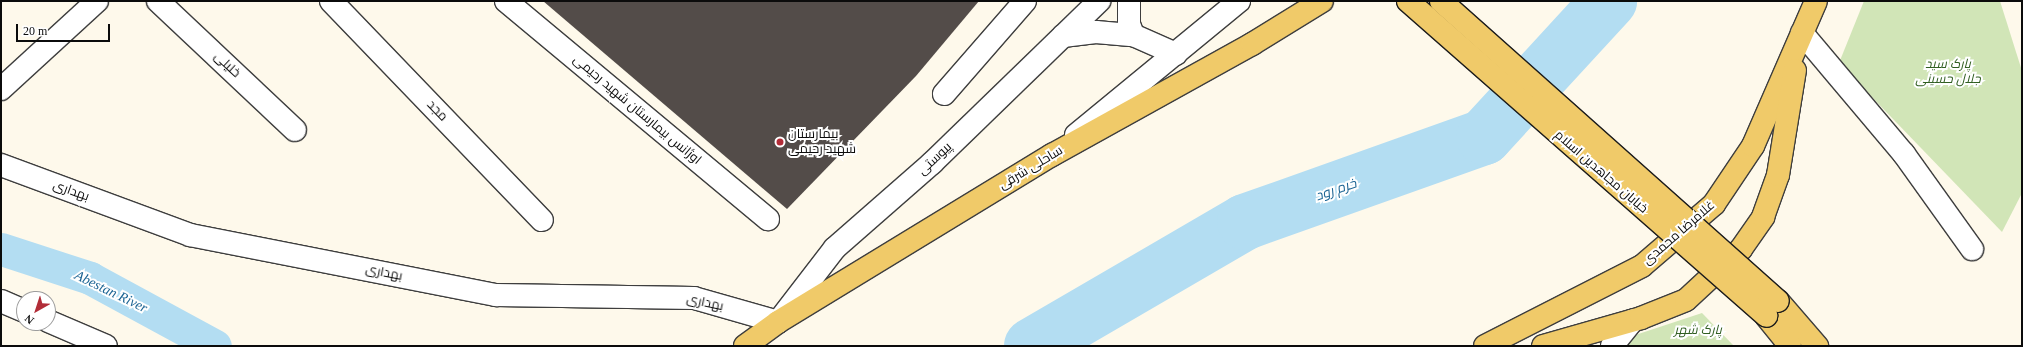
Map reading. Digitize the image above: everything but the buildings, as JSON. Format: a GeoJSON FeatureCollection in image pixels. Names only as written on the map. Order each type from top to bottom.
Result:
{"type":"FeatureCollection","features":[{"type":"Feature","properties":{"kind":"main road","name":"ساحلی شرقی"},"geometry":{"type":"LineString","coordinates":[[745,346],[778,322],[1052,155],[1252,44],[1322,1]]}},
{"type":"Feature","properties":{"kind":"main road","name":"خیابان مجاهدین اسلام"},"geometry":{"type":"LineString","coordinates":[[1408,1],[1817,346]]}},
{"type":"Feature","properties":{"kind":"main road","name":"خیابان مجاهدین اسلام"},"geometry":{"type":"LineString","coordinates":[[1441,1],[1772,309],[1790,346]]}},
{"type":"Feature","properties":{"kind":"main road","name":"غلامرضا محمدی"},"geometry":{"type":"LineString","coordinates":[[1485,346],[1642,266],[1714,204],[1753,146],[1816,1]]}},
{"type":"Feature","properties":{"kind":"main road"},"geometry":{"type":"LineString","coordinates":[[1543,346],[1633,320],[1686,300],[1741,249],[1763,217],[1778,175],[1802,33]]}},
{"type":"Feature","properties":{"kind":"street"},"geometry":{"type":"LineString","coordinates":[[1,89],[97,1]]}},
{"type":"Feature","properties":{"kind":"street","name":"خلیلی"},"geometry":{"type":"LineString","coordinates":[[158,1],[295,130]]}},
{"type":"Feature","properties":{"kind":"street","name":"مجد"},"geometry":{"type":"LineString","coordinates":[[331,1],[542,220]]}},
{"type":"Feature","properties":{"kind":"street","name":"اوژانس بیمارستان شهید رحیمی"},"geometry":{"type":"LineString","coordinates":[[506,1],[768,219]]}},
{"type":"Feature","properties":{"kind":"street"},"geometry":{"type":"LineString","coordinates":[[944,94],[1025,1]]}},
{"type":"Feature","properties":{"kind":"street","name":"پیوستی"},"geometry":{"type":"LineString","coordinates":[[778,322],[835,248],[932,162],[1099,1]]}},
{"type":"Feature","properties":{"kind":"street"},"geometry":{"type":"LineString","coordinates":[[1129,1],[1129,24],[1133,35]]}},
{"type":"Feature","properties":{"kind":"street"},"geometry":{"type":"LineString","coordinates":[[1052,155],[1239,1]]}},
{"type":"Feature","properties":{"kind":"street"},"geometry":{"type":"LineString","coordinates":[[1063,36],[1096,32],[1133,35],[1176,54]]}},
{"type":"Feature","properties":{"kind":"street"},"geometry":{"type":"LineString","coordinates":[[1802,33],[1904,154],[1972,249]]}},
{"type":"Feature","properties":{"kind":"street","name":"بهداری"},"geometry":{"type":"LineString","coordinates":[[1,165],[190,235],[496,295],[694,298],[778,322]]}},
{"type":"Feature","properties":{"kind":"street"},"geometry":{"type":"LineString","coordinates":[[1,301],[16,308]]}},
{"type":"Feature","properties":{"kind":"street"},"geometry":{"type":"LineString","coordinates":[[1612,346],[1633,320]]}},
{"type":"Feature","properties":{"kind":"street"},"geometry":{"type":"LineString","coordinates":[[56,324],[106,346]]}},
{"type":"Feature","properties":{"kind":"green space","name":"پارک سید جلال حسینی"},"geometry":{"type":"Polygon","coordinates":[[[1864,1],[2000,1],[2022,71],[2022,193],[2002,232],[1839,63],[1864,1]]]}},
{"type":"Feature","properties":{"kind":"green space","name":"پارک شهر"},"geometry":{"type":"Polygon","coordinates":[[[1702,313],[1734,346],[1602,346],[1702,313]]]}},
{"type":"Feature","properties":{"kind":"waterway","name":"خرم رود"},"geometry":{"type":"LineString","coordinates":[[1032,346],[1245,222],[1484,137],[1609,1]]}},
{"type":"Feature","properties":{"kind":"waterway","name":"Abestan River"},"geometry":{"type":"LineString","coordinates":[[1,249],[90,278],[215,346]]}},
{"type":"Feature","properties":{"kind":"place","name":"بیمارستان شهید رحیمی"},"geometry":{"type":"Point","coordinates":[780,142]}}]}
